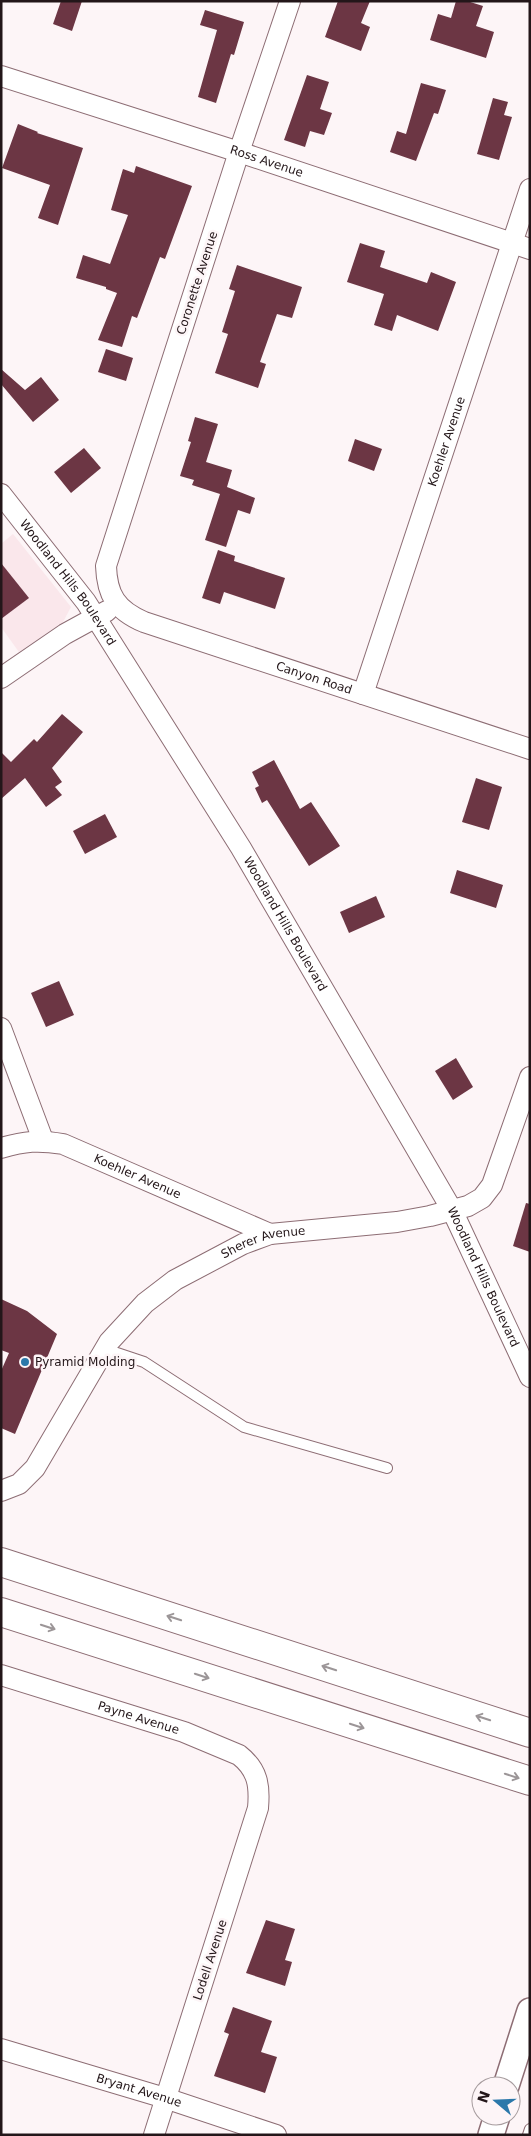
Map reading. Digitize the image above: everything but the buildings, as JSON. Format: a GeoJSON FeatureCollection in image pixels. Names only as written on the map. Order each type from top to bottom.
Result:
{"type":"FeatureCollection","features":[{"type":"Feature","properties":{"kind":"highway"},"geometry":{"type":"LineString","coordinates":[[1,1562],[530,1733]]}},
{"type":"Feature","properties":{"kind":"highway"},"geometry":{"type":"LineString","coordinates":[[1,1612],[530,1781]]}},
{"type":"Feature","properties":{"kind":"street","name":"Coronette Avenue"},"geometry":{"type":"LineString","coordinates":[[91,609],[290,1]]}},
{"type":"Feature","properties":{"kind":"street","name":"Ross Avenue"},"geometry":{"type":"LineString","coordinates":[[1,76],[239,152],[521,246]]}},
{"type":"Feature","properties":{"kind":"street","name":"Koehler Avenue"},"geometry":{"type":"LineString","coordinates":[[363,694],[521,246],[530,189]]}},
{"type":"Feature","properties":{"kind":"street","name":"Woodland Hills Boulevard"},"geometry":{"type":"LineString","coordinates":[[1,494],[91,609],[240,848],[452,1210],[530,1378]]}},
{"type":"Feature","properties":{"kind":"street","name":"Coronette Avenue"},"geometry":{"type":"LineString","coordinates":[[106,566],[114,599]]}},
{"type":"Feature","properties":{"kind":"street","name":"Canyon Road"},"geometry":{"type":"LineString","coordinates":[[114,599],[132,617],[144,622],[530,749]]}},
{"type":"Feature","properties":{"kind":"street"},"geometry":{"type":"LineString","coordinates":[[1,678],[65,634],[91,609],[114,599]]}},
{"type":"Feature","properties":{"kind":"street"},"geometry":{"type":"LineString","coordinates":[[1,1028],[43,1140]]}},
{"type":"Feature","properties":{"kind":"street","name":"Sherer Avenue"},"geometry":{"type":"LineString","coordinates":[[10,1487],[35,1468],[105,1349],[126,1322],[145,1303],[175,1280],[243,1244],[270,1234],[397,1222],[468,1206],[482,1198],[492,1185],[530,1077]]}},
{"type":"Feature","properties":{"kind":"street","name":"Koehler Avenue"},"geometry":{"type":"LineString","coordinates":[[1,1148],[24,1141],[43,1140],[63,1144],[270,1234]]}},
{"type":"Feature","properties":{"kind":"street","name":"Payne Avenue"},"geometry":{"type":"LineString","coordinates":[[1,1675],[184,1732],[239,1755],[247,1761],[256,1774],[258,1784]]}},
{"type":"Feature","properties":{"kind":"street","name":"Lodell Avenue"},"geometry":{"type":"LineString","coordinates":[[154,2135],[258,1808],[260,1789],[258,1784]]}},
{"type":"Feature","properties":{"kind":"street"},"geometry":{"type":"LineString","coordinates":[[509,2076],[530,2011]]}},
{"type":"Feature","properties":{"kind":"street","name":"Bryant Avenue"},"geometry":{"type":"LineString","coordinates":[[1,2049],[165,2098],[276,2135]]}},
{"type":"Feature","properties":{"kind":"lane"},"geometry":{"type":"LineString","coordinates":[[105,1349],[144,1362],[244,1427],[387,1468]]}},
{"type":"Feature","properties":{"kind":"lane"},"geometry":{"type":"LineString","coordinates":[[528,2135],[530,2129]]}},
{"type":"Feature","properties":{"kind":"shaded area"},"geometry":{"type":"Polygon","coordinates":[[[13,534],[71,607],[63,622],[19,652],[1,627],[1,544],[13,534]]]}},
{"type":"Feature","properties":{"kind":"place","name":"Pyramid Molding"},"geometry":{"type":"Point","coordinates":[25,1362]}}]}
